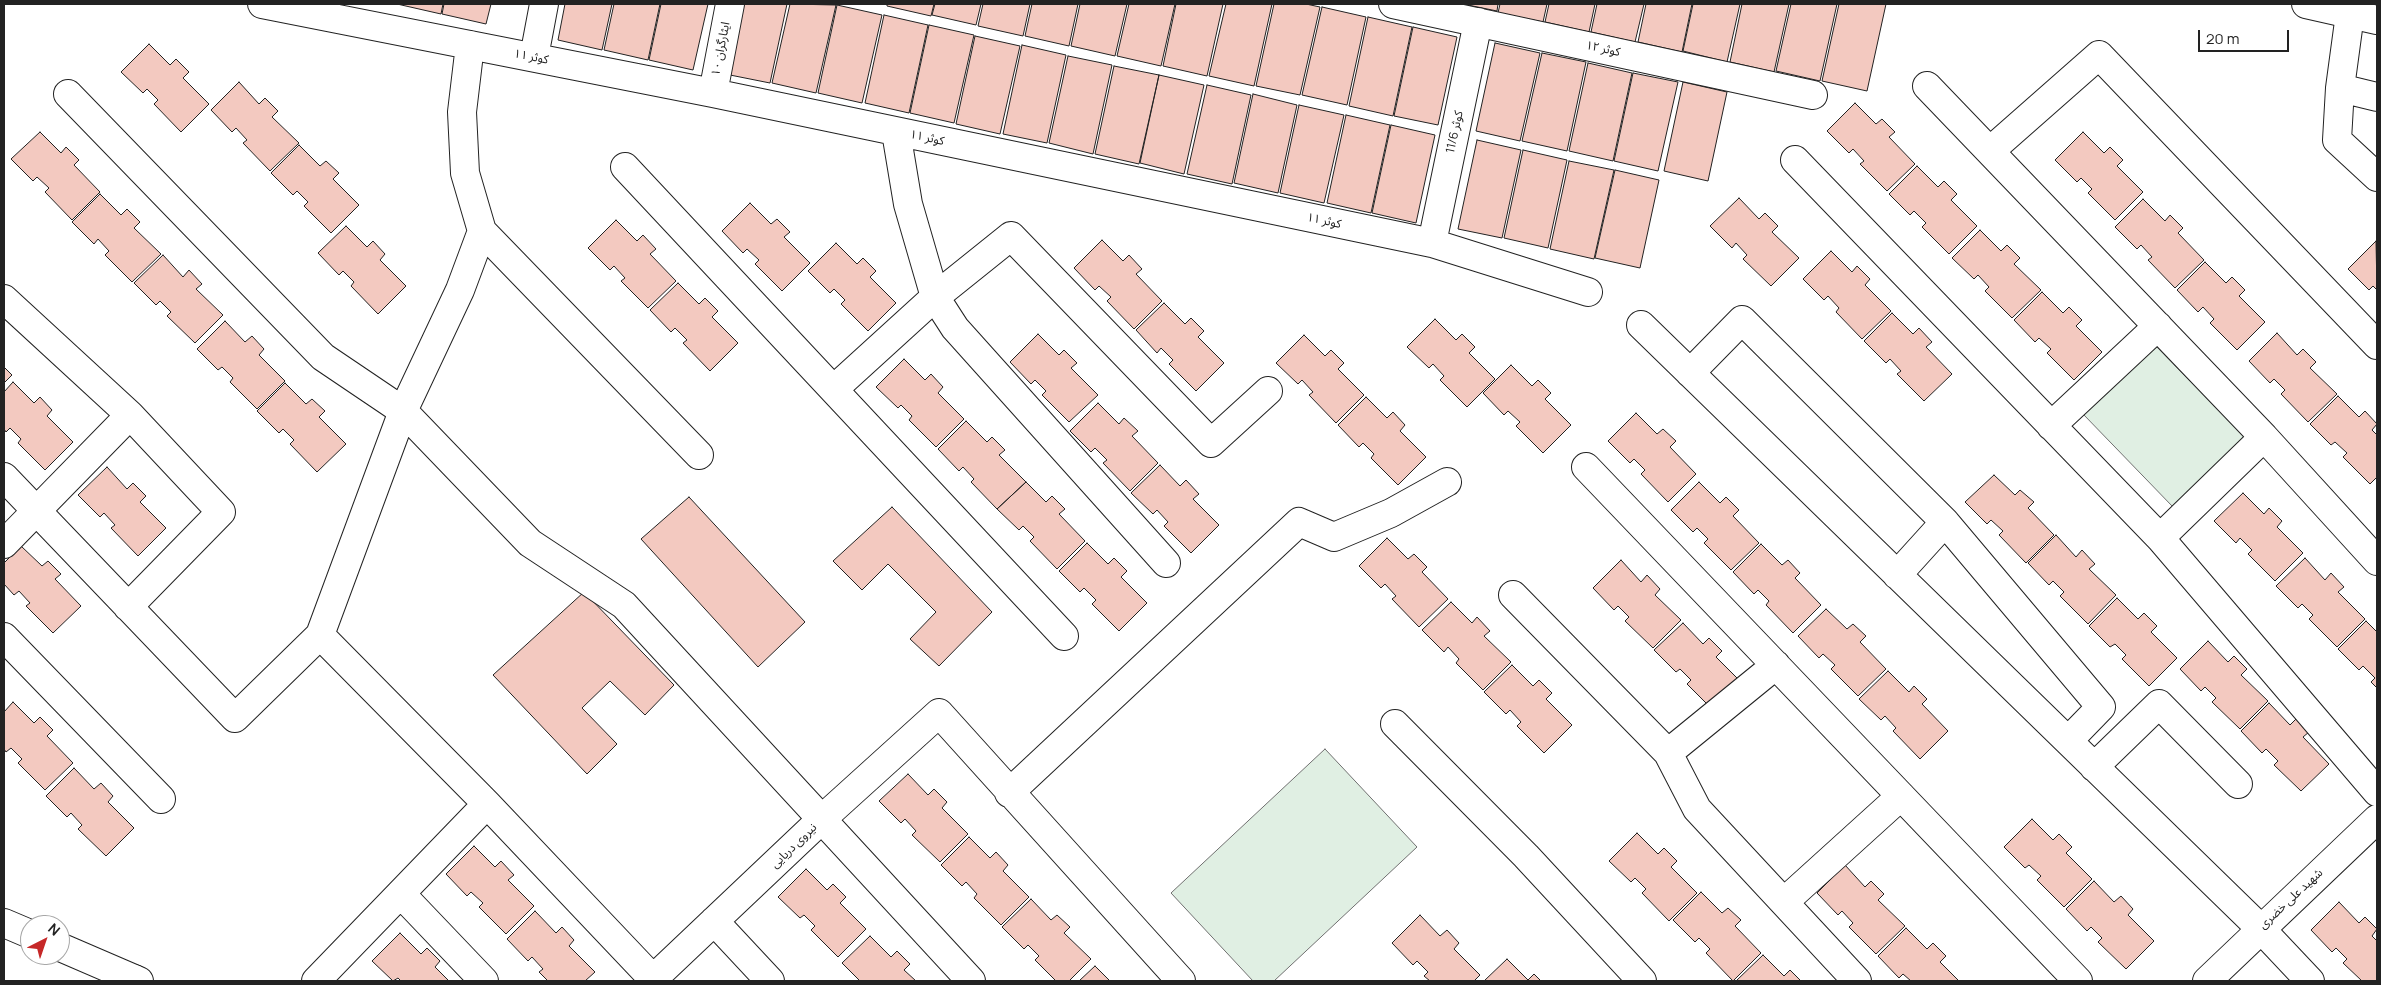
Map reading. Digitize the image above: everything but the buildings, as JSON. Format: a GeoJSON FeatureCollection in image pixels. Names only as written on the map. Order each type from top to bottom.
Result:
{"type":"FeatureCollection","features":[{"type":"Feature","properties":{"kind":"street","name":"کوثر ۱۱"},"geometry":{"type":"LineString","coordinates":[[262,4],[712,93],[1432,243],[1588,292]]}},
{"type":"Feature","properties":{"kind":"street"},"geometry":{"type":"LineString","coordinates":[[534,57],[544,4]]}},
{"type":"Feature","properties":{"kind":"street","name":"ایثارگران ۱۰"},"geometry":{"type":"LineString","coordinates":[[712,93],[730,4]]}},
{"type":"Feature","properties":{"kind":"street","name":"کوثر ۱۲"},"geometry":{"type":"LineString","coordinates":[[1393,4],[1813,95]]}},
{"type":"Feature","properties":{"kind":"street"},"geometry":{"type":"LineString","coordinates":[[2306,4],[2377,20]]}},
{"type":"Feature","properties":{"kind":"street"},"geometry":{"type":"LineString","coordinates":[[2350,14],[2340,88],[2337,140],[2377,177]]}},
{"type":"Feature","properties":{"kind":"street","name":"کوثر 11/6"},"geometry":{"type":"LineString","coordinates":[[1432,243],[1478,22]]}},
{"type":"Feature","properties":{"kind":"street"},"geometry":{"type":"LineString","coordinates":[[470,45],[462,112],[465,173],[482,231],[699,455]]}},
{"type":"Feature","properties":{"kind":"street"},"geometry":{"type":"LineString","coordinates":[[1990,152],[2100,55],[2377,345]]}},
{"type":"Feature","properties":{"kind":"street"},"geometry":{"type":"LineString","coordinates":[[1927,86],[2264,437],[2377,561]]}},
{"type":"Feature","properties":{"kind":"street"},"geometry":{"type":"LineString","coordinates":[[2340,88],[2377,97]]}},
{"type":"Feature","properties":{"kind":"street"},"geometry":{"type":"LineString","coordinates":[[68,94],[323,357],[403,411],[530,543],[624,605],[823,818],[971,981]]}},
{"type":"Feature","properties":{"kind":"street"},"geometry":{"type":"LineString","coordinates":[[896,132],[908,204],[935,297],[955,328],[1166,563]]}},
{"type":"Feature","properties":{"kind":"street"},"geometry":{"type":"LineString","coordinates":[[1795,160],[2160,538],[2377,792]]}},
{"type":"Feature","properties":{"kind":"street"},"geometry":{"type":"LineString","coordinates":[[626,167],[1064,636]]}},
{"type":"Feature","properties":{"kind":"street"},"geometry":{"type":"LineString","coordinates":[[4,477],[235,718],[320,635],[403,411],[460,290],[482,231]]}},
{"type":"Feature","properties":{"kind":"street"},"geometry":{"type":"LineString","coordinates":[[834,388],[935,297],[1010,236],[1210,443],[1268,391]]}},
{"type":"Feature","properties":{"kind":"street"},"geometry":{"type":"LineString","coordinates":[[4,299],[130,415],[221,512],[128,607]]}},
{"type":"Feature","properties":{"kind":"street"},"geometry":{"type":"LineString","coordinates":[[1690,373],[1742,320],[1945,522],[2101,707],[2068,741]]}},
{"type":"Feature","properties":{"kind":"street"},"geometry":{"type":"LineString","coordinates":[[1641,326],[2260,928],[2310,981]]}},
{"type":"Feature","properties":{"kind":"street"},"geometry":{"type":"LineString","coordinates":[[2051,426],[2158,326]]}},
{"type":"Feature","properties":{"kind":"street"},"geometry":{"type":"LineString","coordinates":[[4,544],[130,415]]}},
{"type":"Feature","properties":{"kind":"street"},"geometry":{"type":"LineString","coordinates":[[2160,538],[2264,437]]}},
{"type":"Feature","properties":{"kind":"street"},"geometry":{"type":"LineString","coordinates":[[1586,467],[2078,981]]}},
{"type":"Feature","properties":{"kind":"street"},"geometry":{"type":"LineString","coordinates":[[1181,981],[1009,793],[1299,522],[1334,537],[1391,513],[1447,482]]}},
{"type":"Feature","properties":{"kind":"street"},"geometry":{"type":"LineString","coordinates":[[1897,575],[1945,522]]}},
{"type":"Feature","properties":{"kind":"street"},"geometry":{"type":"LineString","coordinates":[[1513,595],[1668,753],[1697,808],[1857,981]]}},
{"type":"Feature","properties":{"kind":"street"},"geometry":{"type":"LineString","coordinates":[[320,635],[487,804],[652,980]]}},
{"type":"Feature","properties":{"kind":"street"},"geometry":{"type":"LineString","coordinates":[[4,637],[161,799]]}},
{"type":"Feature","properties":{"kind":"street"},"geometry":{"type":"LineString","coordinates":[[1668,753],[1776,665]]}},
{"type":"Feature","properties":{"kind":"street"},"geometry":{"type":"LineString","coordinates":[[2094,767],[2159,704],[2238,784]]}},
{"type":"Feature","properties":{"kind":"street","name":"نیروی دریایی"},"geometry":{"type":"LineString","coordinates":[[652,980],[823,818],[939,713],[1009,793]]}},
{"type":"Feature","properties":{"kind":"street"},"geometry":{"type":"LineString","coordinates":[[1395,724],[1526,856],[1642,981]]}},
{"type":"Feature","properties":{"kind":"street"},"geometry":{"type":"LineString","coordinates":[[1784,902],[1901,796]]}},
{"type":"Feature","properties":{"kind":"street"},"geometry":{"type":"LineString","coordinates":[[316,981],[487,804]]}},
{"type":"Feature","properties":{"kind":"street","name":"شهید علی خضری"},"geometry":{"type":"LineString","coordinates":[[2207,981],[2260,928],[2377,819]]}},
{"type":"Feature","properties":{"kind":"street"},"geometry":{"type":"LineString","coordinates":[[402,894],[484,981]]}},
{"type":"Feature","properties":{"kind":"street"},"geometry":{"type":"LineString","coordinates":[[714,921],[770,981]]}},
{"type":"Feature","properties":{"kind":"street"},"geometry":{"type":"LineString","coordinates":[[4,923],[20,930]]}},
{"type":"Feature","properties":{"kind":"street"},"geometry":{"type":"LineString","coordinates":[[70,952],[135,981]]}},
{"type":"Feature","properties":{"kind":"green space"},"geometry":{"type":"Polygon","coordinates":[[[2154,344],[2245,437],[2173,507],[2083,414],[2154,344]]]}},
{"type":"Feature","properties":{"kind":"green space"},"geometry":{"type":"Polygon","coordinates":[[[1325,749],[1417,847],[1274,981],[1253,981],[1171,893],[1325,749]]]}}]}
